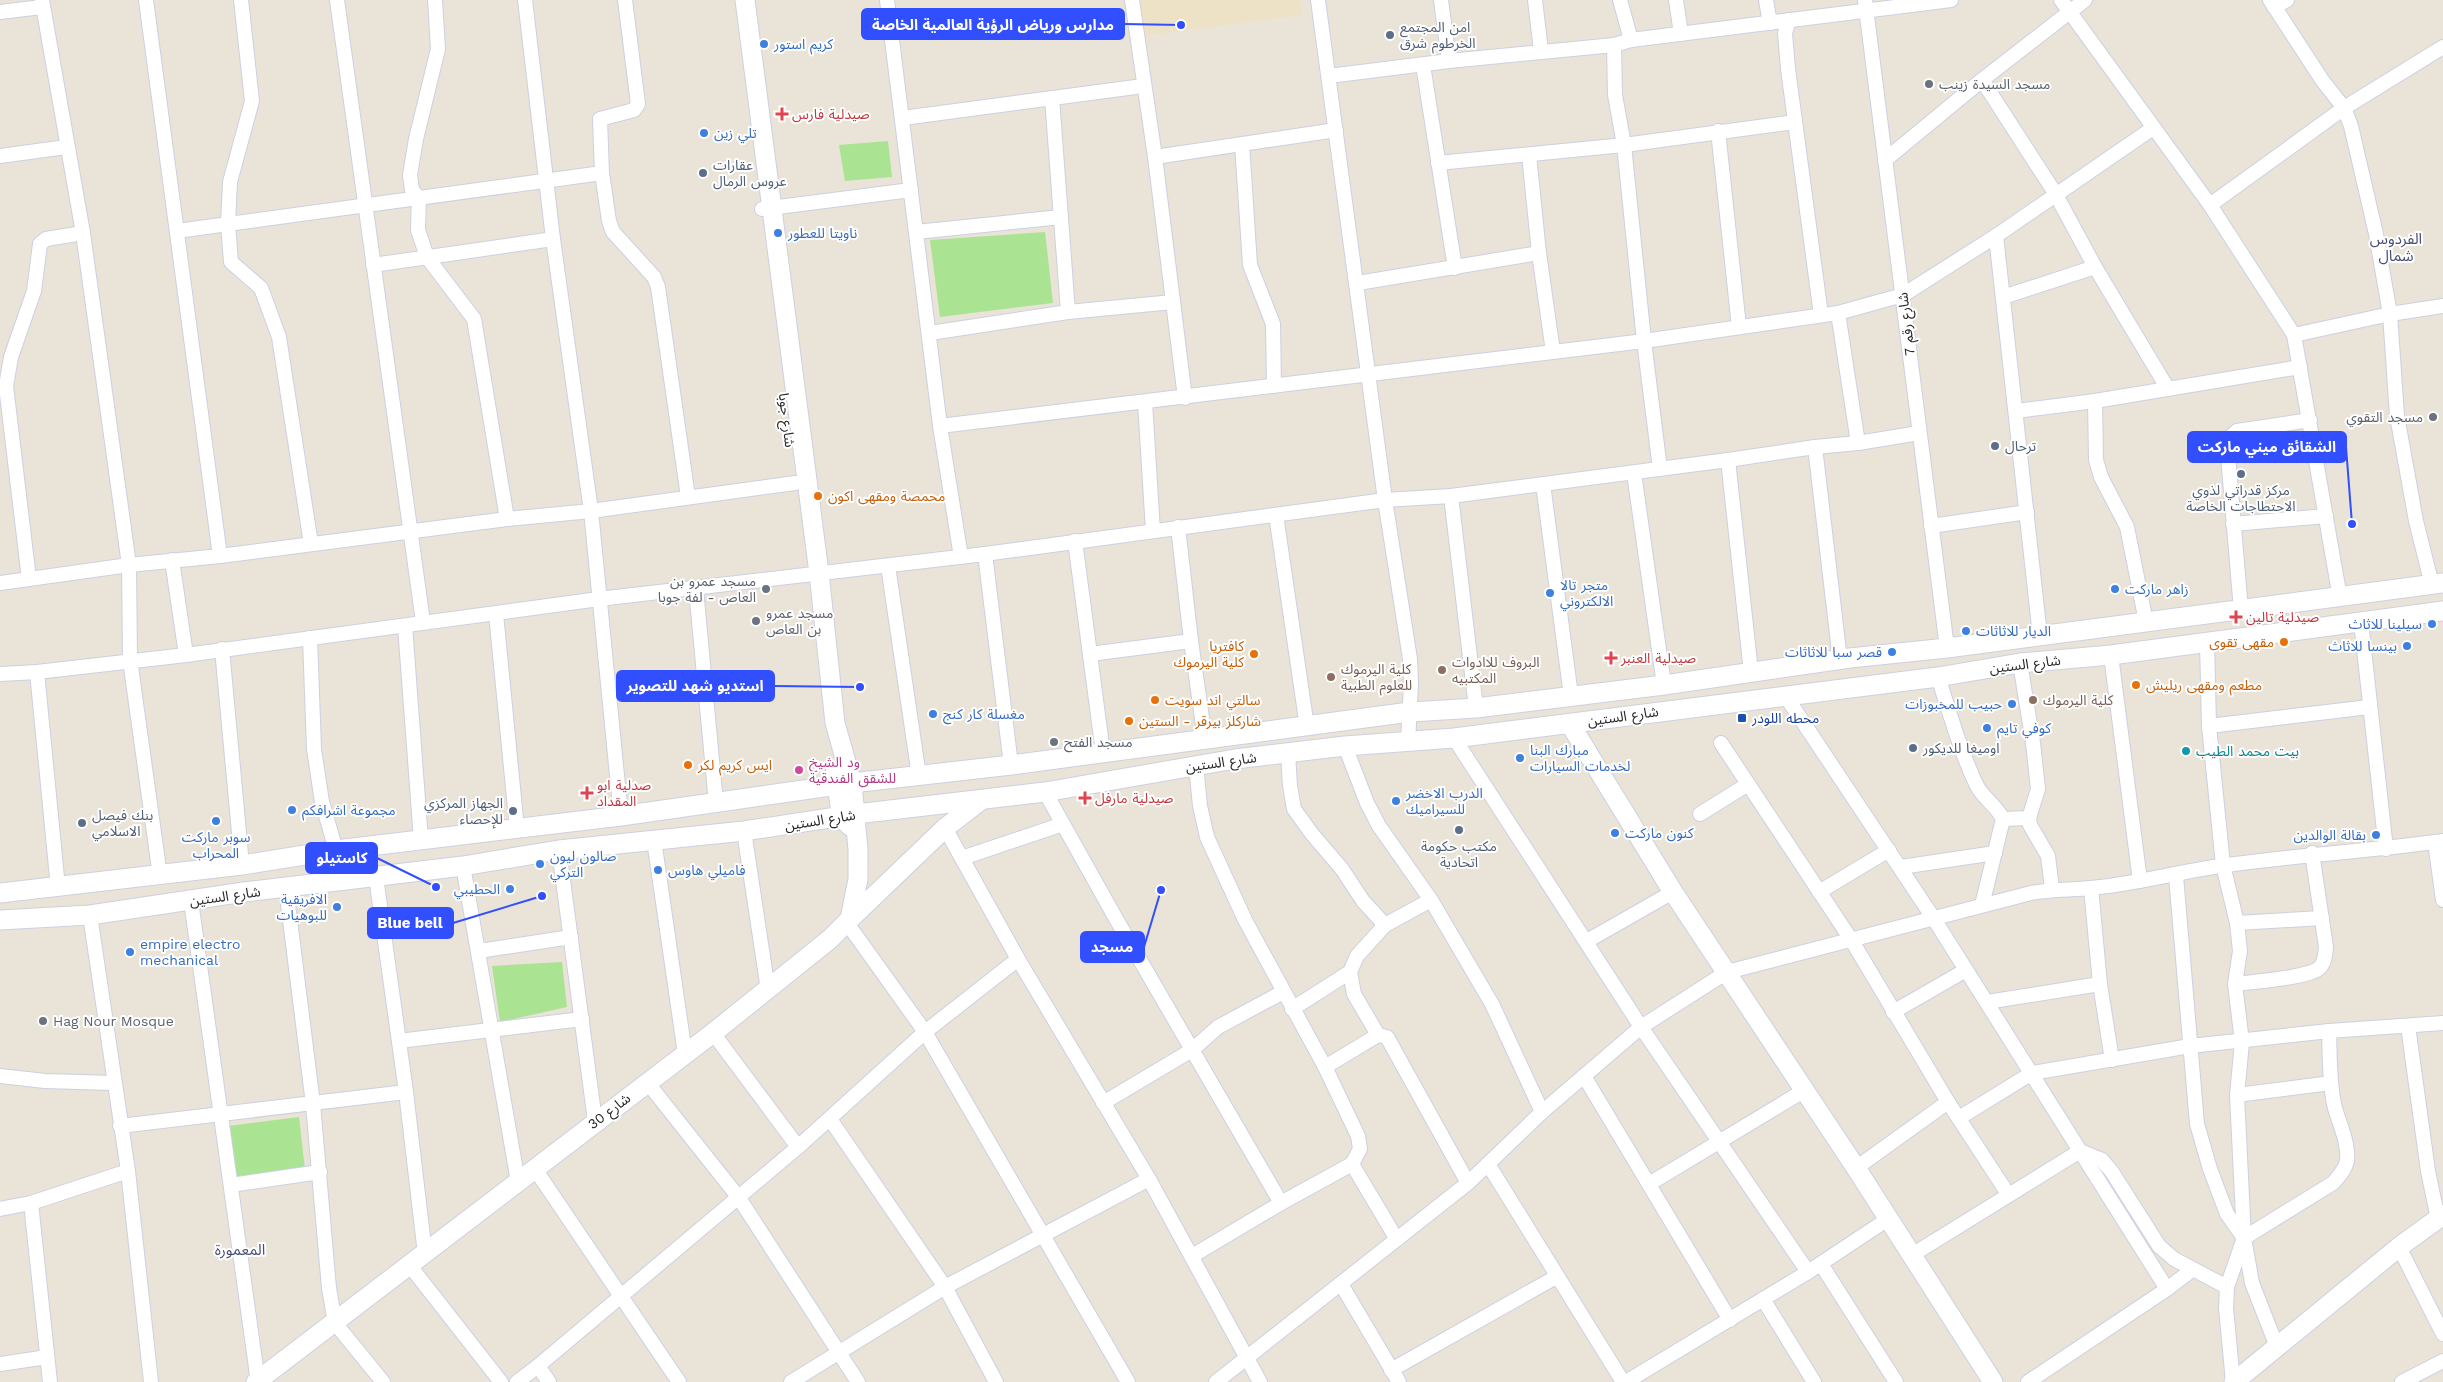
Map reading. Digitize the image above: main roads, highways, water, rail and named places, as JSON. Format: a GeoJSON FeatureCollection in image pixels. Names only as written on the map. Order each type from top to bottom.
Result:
{"type":"FeatureCollection","features":[{"type":"Feature","properties":{"kind":"main road","name":"شارع جوبا"},"geometry":{"type":"LineString","coordinates":[[734,0],[766,208],[814,574],[826,732],[845,784],[851,821]]}},
{"type":"Feature","properties":{"kind":"main road","name":"شارع جوبا"},"geometry":{"type":"LineString","coordinates":[[746,0],[766,208]]}},
{"type":"Feature","properties":{"kind":"main road","name":"شارع جوبا"},"geometry":{"type":"LineString","coordinates":[[793,417],[796,483],[814,574]]}},
{"type":"Feature","properties":{"kind":"main road","name":"شارع الستين"},"geometry":{"type":"LineString","coordinates":[[0,893],[58,888],[242,865],[336,850],[621,816],[845,784],[1011,765],[1410,712],[1476,708],[1664,685],[1840,660],[1947,648],[2438,584]]}},
{"type":"Feature","properties":{"kind":"main road","name":"شارع الستين"},"geometry":{"type":"LineString","coordinates":[[0,920],[90,915],[463,866],[559,850],[851,821],[981,800],[1045,792],[1196,765],[1345,746],[1408,743],[1570,724],[1785,695],[1938,677],[2020,664],[2111,655],[2443,611]]}},
{"type":"Feature","properties":{"kind":"main road"},"geometry":{"type":"LineString","coordinates":[[1570,724],[1673,892],[1856,1168],[1993,1382]]}},
{"type":"Feature","properties":{"kind":"main road","name":"شارع 30"},"geometry":{"type":"LineString","coordinates":[[257,1382],[768,990],[848,921],[945,828],[981,800]]}},
{"type":"Feature","properties":{"kind":"main road"},"geometry":{"type":"LineString","coordinates":[[848,921],[858,878],[851,821]]}},
{"type":"Feature","properties":{"kind":"main road"},"geometry":{"type":"LineString","coordinates":[[148,906],[152,876]]}},
{"type":"Feature","properties":{"kind":"main road"},"geometry":{"type":"LineString","coordinates":[[112,880],[116,911]]}},
{"type":"Feature","properties":{"kind":"main road"},"geometry":{"type":"LineString","coordinates":[[2233,1382],[2399,1247],[2440,1217]]}},
{"type":"Feature","properties":{"kind":"place","name":"مدارس ورياض الرؤية العالمية الخاصة"},"geometry":{"type":"Point","coordinates":[1181,25]}},
{"type":"Feature","properties":{"kind":"place","name":"امن المجتمع الخرطوم شرق"},"geometry":{"type":"Point","coordinates":[1390,35]}},
{"type":"Feature","properties":{"kind":"place","name":"كريم استور"},"geometry":{"type":"Point","coordinates":[764,44]}},
{"type":"Feature","properties":{"kind":"place","name":"مسجد السيدة زينب"},"geometry":{"type":"Point","coordinates":[1929,84]}},
{"type":"Feature","properties":{"kind":"place","name":"صيدلية فارس"},"geometry":{"type":"Point","coordinates":[782,114]}},
{"type":"Feature","properties":{"kind":"place","name":"تلي زين"},"geometry":{"type":"Point","coordinates":[704,133]}},
{"type":"Feature","properties":{"kind":"place","name":"عقارات عروس الرمال"},"geometry":{"type":"Point","coordinates":[703,173]}},
{"type":"Feature","properties":{"kind":"place","name":"ناويتا للعطور"},"geometry":{"type":"Point","coordinates":[778,233]}},
{"type":"Feature","properties":{"kind":"place","name":"مسجد التقوي"},"geometry":{"type":"Point","coordinates":[2433,417]}},
{"type":"Feature","properties":{"kind":"place","name":"ترحال"},"geometry":{"type":"Point","coordinates":[1995,446]}},
{"type":"Feature","properties":{"kind":"place","name":"مركز قدراتي لذوي الاحتطاجات الخاصة"},"geometry":{"type":"Point","coordinates":[2241,474]}},
{"type":"Feature","properties":{"kind":"place","name":"محمصة ومقهى اكون"},"geometry":{"type":"Point","coordinates":[818,496]}},
{"type":"Feature","properties":{"kind":"place","name":"الشقائق ميني ماركت"},"geometry":{"type":"Point","coordinates":[2352,524]}},
{"type":"Feature","properties":{"kind":"place","name":"مسجد عمرو بن العاص - لفة جوبا"},"geometry":{"type":"Point","coordinates":[766,589]}},
{"type":"Feature","properties":{"kind":"place","name":"زاهر ماركت"},"geometry":{"type":"Point","coordinates":[2115,589]}},
{"type":"Feature","properties":{"kind":"place","name":"متجر تالا الالكتروني"},"geometry":{"type":"Point","coordinates":[1550,593]}},
{"type":"Feature","properties":{"kind":"place","name":"صيدلية تالين"},"geometry":{"type":"Point","coordinates":[2236,617]}},
{"type":"Feature","properties":{"kind":"place","name":"مسجد عمرو بن العاص"},"geometry":{"type":"Point","coordinates":[756,621]}},
{"type":"Feature","properties":{"kind":"place","name":"سيلينا للاثاث"},"geometry":{"type":"Point","coordinates":[2432,624]}},
{"type":"Feature","properties":{"kind":"place","name":"الديار للاثاثات"},"geometry":{"type":"Point","coordinates":[1966,631]}},
{"type":"Feature","properties":{"kind":"place","name":"مقهى تقوى"},"geometry":{"type":"Point","coordinates":[2284,642]}},
{"type":"Feature","properties":{"kind":"place","name":"بينسا للاثاث"},"geometry":{"type":"Point","coordinates":[2407,646]}},
{"type":"Feature","properties":{"kind":"place","name":"قصر سبا للاثاثات"},"geometry":{"type":"Point","coordinates":[1892,652]}},
{"type":"Feature","properties":{"kind":"place","name":"كافتريا كلية اليرموك"},"geometry":{"type":"Point","coordinates":[1254,654]}},
{"type":"Feature","properties":{"kind":"place","name":"صيدلية العنبر"},"geometry":{"type":"Point","coordinates":[1611,658]}},
{"type":"Feature","properties":{"kind":"place","name":"البروف للاادوات المكتبيه"},"geometry":{"type":"Point","coordinates":[1442,670]}},
{"type":"Feature","properties":{"kind":"place","name":"كلية اليرموك للعلوم الطبية"},"geometry":{"type":"Point","coordinates":[1331,677]}},
{"type":"Feature","properties":{"kind":"place","name":"مطعم ومقهى ريليش"},"geometry":{"type":"Point","coordinates":[2136,685]}},
{"type":"Feature","properties":{"kind":"place","name":"استديو شهد للتصوير"},"geometry":{"type":"Point","coordinates":[860,687]}},
{"type":"Feature","properties":{"kind":"place","name":"سالتي اند سويت"},"geometry":{"type":"Point","coordinates":[1155,700]}},
{"type":"Feature","properties":{"kind":"place","name":"كلية اليرموك"},"geometry":{"type":"Point","coordinates":[2033,700]}},
{"type":"Feature","properties":{"kind":"place","name":"حبيب للمخبوزات"},"geometry":{"type":"Point","coordinates":[2012,704]}},
{"type":"Feature","properties":{"kind":"place","name":"مغسلة كار كنج"},"geometry":{"type":"Point","coordinates":[933,714]}},
{"type":"Feature","properties":{"kind":"place","name":"محطه اللودر"},"geometry":{"type":"Point","coordinates":[1742,718]}},
{"type":"Feature","properties":{"kind":"place","name":"شاركلز بيرقر - الستين"},"geometry":{"type":"Point","coordinates":[1129,721]}},
{"type":"Feature","properties":{"kind":"place","name":"كوفي تايم"},"geometry":{"type":"Point","coordinates":[1987,728]}},
{"type":"Feature","properties":{"kind":"place","name":"مسجد الفتح"},"geometry":{"type":"Point","coordinates":[1054,742]}},
{"type":"Feature","properties":{"kind":"place","name":"اوميغا للديكور"},"geometry":{"type":"Point","coordinates":[1913,748]}},
{"type":"Feature","properties":{"kind":"place","name":"بيت محمد الطيب"},"geometry":{"type":"Point","coordinates":[2186,751]}},
{"type":"Feature","properties":{"kind":"place","name":"مبارك البنا لخدمات السيارات"},"geometry":{"type":"Point","coordinates":[1520,758]}},
{"type":"Feature","properties":{"kind":"place","name":"ايس كريم لكر"},"geometry":{"type":"Point","coordinates":[688,765]}},
{"type":"Feature","properties":{"kind":"place","name":"ود الشيخ للشقق الفندقية"},"geometry":{"type":"Point","coordinates":[799,770]}},
{"type":"Feature","properties":{"kind":"place","name":"صدلية ابو المقداد"},"geometry":{"type":"Point","coordinates":[587,793]}},
{"type":"Feature","properties":{"kind":"place","name":"صيدلية مارفل"},"geometry":{"type":"Point","coordinates":[1085,798]}},
{"type":"Feature","properties":{"kind":"place","name":"الدرب الاخضر للسيراميك"},"geometry":{"type":"Point","coordinates":[1396,801]}},
{"type":"Feature","properties":{"kind":"place","name":"مجموعة اشرافكم"},"geometry":{"type":"Point","coordinates":[292,810]}},
{"type":"Feature","properties":{"kind":"place","name":"الجهاز المركزي للإحصاء"},"geometry":{"type":"Point","coordinates":[513,811]}},
{"type":"Feature","properties":{"kind":"place","name":"سوبر ماركت المحراب"},"geometry":{"type":"Point","coordinates":[216,821]}},
{"type":"Feature","properties":{"kind":"place","name":"بنك فيصل الاسلامي"},"geometry":{"type":"Point","coordinates":[82,823]}},
{"type":"Feature","properties":{"kind":"place","name":"مكتب حكومة اتحادية"},"geometry":{"type":"Point","coordinates":[1459,830]}},
{"type":"Feature","properties":{"kind":"place","name":"كنون ماركت"},"geometry":{"type":"Point","coordinates":[1615,833]}},
{"type":"Feature","properties":{"kind":"place","name":"بقالة الوالدين"},"geometry":{"type":"Point","coordinates":[2376,835]}},
{"type":"Feature","properties":{"kind":"place","name":"صالون ليون التركي"},"geometry":{"type":"Point","coordinates":[540,864]}},
{"type":"Feature","properties":{"kind":"place","name":"فاميلي هاوس"},"geometry":{"type":"Point","coordinates":[658,870]}},
{"type":"Feature","properties":{"kind":"place","name":"كاستيلو"},"geometry":{"type":"Point","coordinates":[436,887]}},
{"type":"Feature","properties":{"kind":"place","name":"الحطيبي"},"geometry":{"type":"Point","coordinates":[510,889]}},
{"type":"Feature","properties":{"kind":"place","name":"مسجد"},"geometry":{"type":"Point","coordinates":[1161,890]}},
{"type":"Feature","properties":{"kind":"place","name":"Blue bell"},"geometry":{"type":"Point","coordinates":[542,896]}},
{"type":"Feature","properties":{"kind":"place","name":"الافريقية للبوهيات"},"geometry":{"type":"Point","coordinates":[337,907]}},
{"type":"Feature","properties":{"kind":"place","name":"empire electro mechanical"},"geometry":{"type":"Point","coordinates":[130,952]}},
{"type":"Feature","properties":{"kind":"place","name":"Hag Nour Mosque"},"geometry":{"type":"Point","coordinates":[43,1021]}},
{"type":"Feature","properties":{"kind":"district","name":"الفردوس شمال"},"geometry":{"type":"Point","coordinates":[2396,248]}},
{"type":"Feature","properties":{"kind":"district","name":"المعمورة"},"geometry":{"type":"Point","coordinates":[240,1250]}}]}
